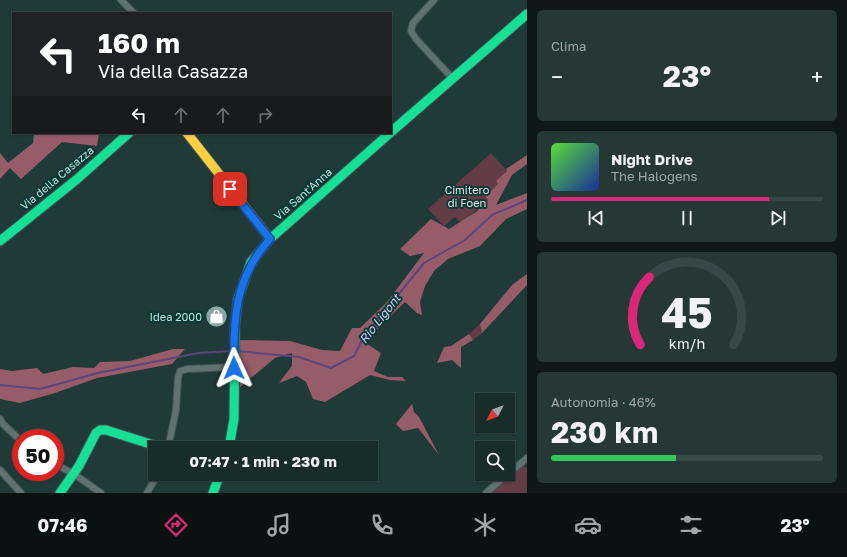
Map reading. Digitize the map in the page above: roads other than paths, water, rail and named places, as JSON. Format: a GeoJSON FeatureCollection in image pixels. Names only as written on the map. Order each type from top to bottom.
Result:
{"type":"FeatureCollection","features":[{"type":"Feature","properties":{"kind":"main road","name":"Via Sant'Anna"},"geometry":{"type":"LineString","coordinates":[[392,132],[527,14]]}},
{"type":"Feature","properties":{"kind":"main road","name":"Via della Casazza"},"geometry":{"type":"LineString","coordinates":[[0,242],[76,180],[128,134]]}},
{"type":"Feature","properties":{"kind":"main road"},"geometry":{"type":"LineString","coordinates":[[187,134],[270,239]]}},
{"type":"Feature","properties":{"kind":"main road","name":"Via Sant'Anna"},"geometry":{"type":"LineString","coordinates":[[230,441],[234,419],[234,344],[238,299],[252,262],[270,239],[390,134]]}},
{"type":"Feature","properties":{"kind":"main road"},"geometry":{"type":"LineString","coordinates":[[60,493],[74,474],[96,433],[100,430],[106,430],[148,443]]}},
{"type":"Feature","properties":{"kind":"main road"},"geometry":{"type":"LineString","coordinates":[[213,493],[217,481]]}},
{"type":"Feature","properties":{"kind":"street"},"geometry":{"type":"LineString","coordinates":[[121,0],[133,12]]}},
{"type":"Feature","properties":{"kind":"street"},"geometry":{"type":"LineString","coordinates":[[434,0],[413,23],[411,31],[416,39],[453,79]]}},
{"type":"Feature","properties":{"kind":"street"},"geometry":{"type":"LineString","coordinates":[[169,441],[176,410],[179,372],[184,369],[234,368]]}},
{"type":"Feature","properties":{"kind":"street"},"geometry":{"type":"LineString","coordinates":[[0,419],[12,432]]}},
{"type":"Feature","properties":{"kind":"street"},"geometry":{"type":"LineString","coordinates":[[515,468],[527,458]]}},
{"type":"Feature","properties":{"kind":"street"},"geometry":{"type":"LineString","coordinates":[[64,469],[101,493]]}},
{"type":"Feature","properties":{"kind":"street"},"geometry":{"type":"LineString","coordinates":[[0,470],[22,493]]}},
{"type":"Feature","properties":{"kind":"street"},"geometry":{"type":"LineString","coordinates":[[147,493],[154,481]]}},
{"type":"Feature","properties":{"kind":"street"},"geometry":{"type":"LineString","coordinates":[[486,493],[500,481]]}},
{"type":"Feature","properties":{"kind":"waterway","name":"Rio Ligont"},"geometry":{"type":"LineString","coordinates":[[237,351],[299,357],[331,368],[354,356],[363,338],[424,263],[465,240],[492,215],[527,200]]}},
{"type":"Feature","properties":{"kind":"waterway","name":"Rio Ligont"},"geometry":{"type":"LineString","coordinates":[[0,385],[40,389],[98,373],[198,353],[232,351]]}},
{"type":"Feature","properties":{"kind":"place","name":"Idea 2000"},"geometry":{"type":"Point","coordinates":[217,317]}},
{"type":"Feature","properties":{"kind":"park label","name":"Cimitero di Foen"},"geometry":{"type":"Point","coordinates":[467,196]}}]}
